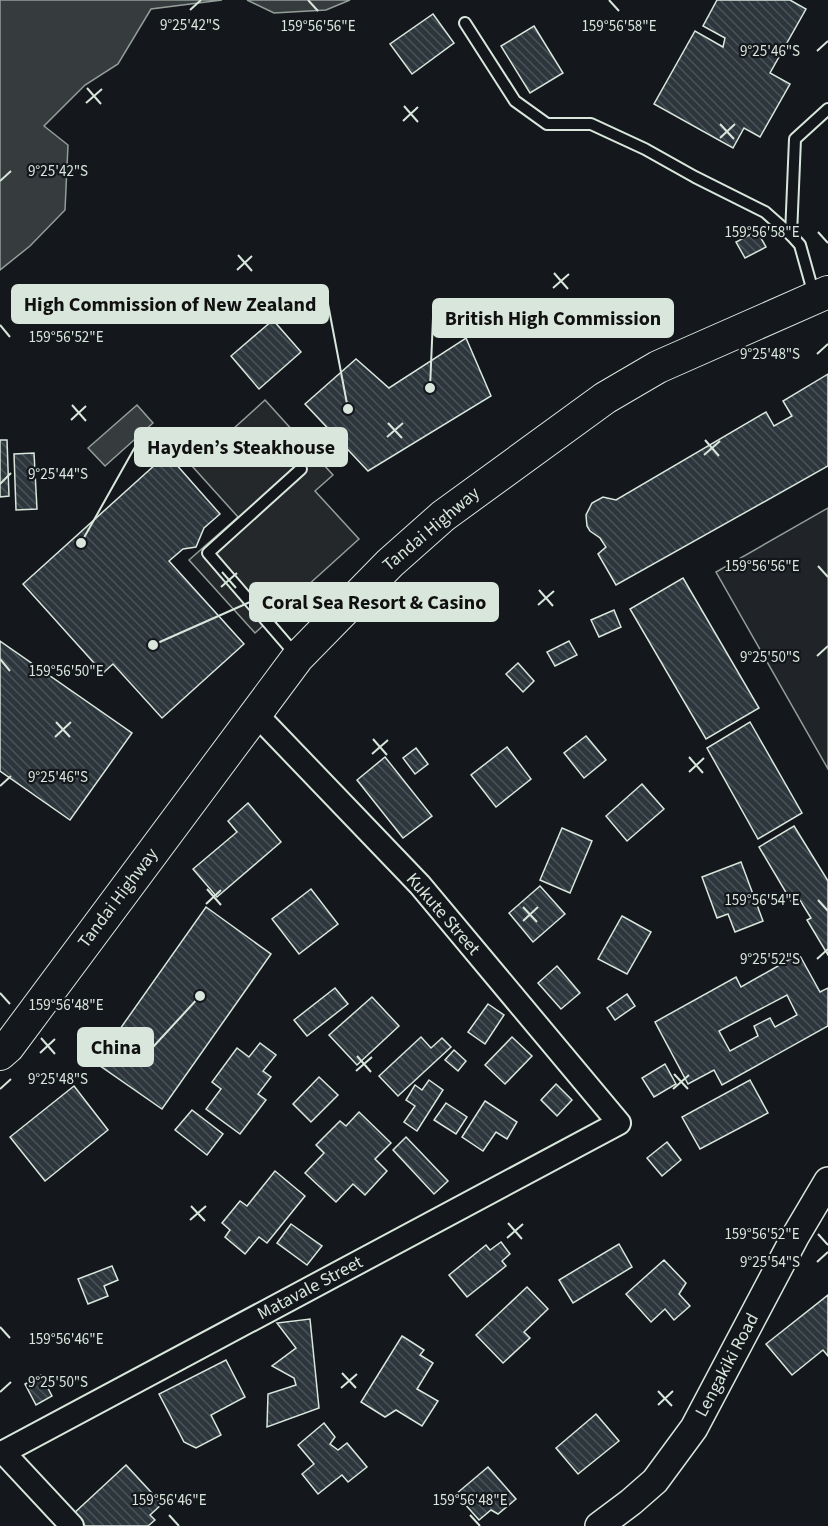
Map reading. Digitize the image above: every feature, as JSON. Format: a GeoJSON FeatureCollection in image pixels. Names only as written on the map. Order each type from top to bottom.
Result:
{"type":"FeatureCollection","features":[{"type":"Feature","properties":{"kind":"main road","name":"Tandai Highway"},"geometry":{"type":"LineString","coordinates":[[0,1054],[8,1047],[298,657],[390,562],[442,516],[605,398],[658,367],[821,294]]}},
{"type":"Feature","properties":{"kind":"street","name":"Kukute Street"},"geometry":{"type":"LineString","coordinates":[[256,714],[420,885],[619,1123]]}},
{"type":"Feature","properties":{"kind":"street","name":"Matavale Street"},"geometry":{"type":"LineString","coordinates":[[2,1453],[619,1123]]}},
{"type":"Feature","properties":{"kind":"street","name":"Lengakiki Road"},"geometry":{"type":"LineString","coordinates":[[599,1526],[655,1481],[694,1428],[791,1245],[828,1181]]}},
{"type":"Feature","properties":{"kind":"street"},"geometry":{"type":"LineString","coordinates":[[2,1453],[72,1526]]}},
{"type":"Feature","properties":{"kind":"lane"},"geometry":{"type":"LineString","coordinates":[[465,23],[515,101],[547,124],[591,124],[645,149],[694,177],[765,212],[791,234],[800,245],[821,294]]}},
{"type":"Feature","properties":{"kind":"lane"},"geometry":{"type":"LineString","coordinates":[[791,234],[795,139],[828,109]]}},
{"type":"Feature","properties":{"kind":"lane"},"geometry":{"type":"LineString","coordinates":[[298,657],[208,553],[301,469]]}},
{"type":"Feature","properties":{"kind":"shaded area"},"geometry":{"type":"Polygon","coordinates":[[[0,0],[222,0],[151,9],[118,64],[85,85],[44,126],[68,145],[65,210],[30,246],[0,270],[0,0]]]}},
{"type":"Feature","properties":{"kind":"shaded area"},"geometry":{"type":"Polygon","coordinates":[[[247,0],[350,0],[326,10],[274,13],[247,0]]]}},
{"type":"Feature","properties":{"kind":"shaded area"},"geometry":{"type":"Polygon","coordinates":[[[265,400],[333,475],[315,491],[359,539],[255,633],[189,560],[238,517],[192,466],[265,400]]]}},
{"type":"Feature","properties":{"kind":"shaded area"},"geometry":{"type":"Polygon","coordinates":[[[137,405],[153,423],[105,466],[88,448],[137,405]]]}},
{"type":"Feature","properties":{"kind":"shaded area"},"geometry":{"type":"Polygon","coordinates":[[[828,508],[828,769],[716,572],[828,508]]]}},
{"type":"Feature","properties":{"kind":"building"},"geometry":{"type":"Polygon","coordinates":[[[717,0],[790,0],[806,9],[770,73],[790,84],[760,137],[744,128],[733,148],[654,104],[695,31],[723,47],[725,38],[703,26],[717,0]]]}},
{"type":"Feature","properties":{"kind":"building"},"geometry":{"type":"Polygon","coordinates":[[[433,14],[454,43],[412,74],[390,44],[433,14]]]}},
{"type":"Feature","properties":{"kind":"building"},"geometry":{"type":"Polygon","coordinates":[[[534,26],[563,73],[530,93],[501,46],[534,26]]]}},
{"type":"Feature","properties":{"kind":"building"},"geometry":{"type":"Polygon","coordinates":[[[757,231],[766,247],[745,258],[736,242],[757,231]]]}},
{"type":"Feature","properties":{"kind":"building"},"geometry":{"type":"Polygon","coordinates":[[[273,320],[301,352],[259,389],[231,356],[273,320]]]}},
{"type":"Feature","properties":{"kind":"building"},"geometry":{"type":"Polygon","coordinates":[[[466,338],[491,396],[368,471],[305,404],[356,359],[389,388],[466,338]]]}},
{"type":"Feature","properties":{"kind":"building"},"geometry":{"type":"Polygon","coordinates":[[[828,374],[828,466],[616,585],[598,554],[606,547],[587,526],[586,515],[592,503],[603,497],[616,500],[766,412],[774,426],[792,416],[783,401],[828,374]]]}},
{"type":"Feature","properties":{"kind":"building"},"geometry":{"type":"Polygon","coordinates":[[[0,440],[7,440],[9,496],[0,497],[0,440]]]}},
{"type":"Feature","properties":{"kind":"building"},"geometry":{"type":"Polygon","coordinates":[[[34,453],[37,509],[16,510],[14,454],[34,453]]]}},
{"type":"Feature","properties":{"kind":"building"},"geometry":{"type":"Polygon","coordinates":[[[167,454],[220,514],[204,528],[196,547],[183,549],[169,561],[244,644],[162,718],[113,664],[103,673],[23,584],[167,454]]]}},
{"type":"Feature","properties":{"kind":"building"},"geometry":{"type":"Polygon","coordinates":[[[683,578],[759,708],[706,739],[630,609],[683,578]]]}},
{"type":"Feature","properties":{"kind":"building"},"geometry":{"type":"Polygon","coordinates":[[[614,610],[621,627],[599,637],[591,620],[614,610]]]}},
{"type":"Feature","properties":{"kind":"building"},"geometry":{"type":"Polygon","coordinates":[[[0,641],[132,733],[70,820],[0,771],[0,641]]]}},
{"type":"Feature","properties":{"kind":"building"},"geometry":{"type":"Polygon","coordinates":[[[569,641],[577,655],[555,666],[547,652],[569,641]]]}},
{"type":"Feature","properties":{"kind":"building"},"geometry":{"type":"Polygon","coordinates":[[[518,663],[534,681],[523,692],[506,674],[518,663]]]}},
{"type":"Feature","properties":{"kind":"building"},"geometry":{"type":"Polygon","coordinates":[[[750,722],[802,813],[758,839],[707,748],[750,722]]]}},
{"type":"Feature","properties":{"kind":"building"},"geometry":{"type":"Polygon","coordinates":[[[586,736],[606,760],[584,778],[564,753],[586,736]]]}},
{"type":"Feature","properties":{"kind":"building"},"geometry":{"type":"Polygon","coordinates":[[[507,747],[531,779],[496,807],[471,775],[507,747]]]}},
{"type":"Feature","properties":{"kind":"building"},"geometry":{"type":"Polygon","coordinates":[[[416,748],[428,764],[415,774],[403,758],[416,748]]]}},
{"type":"Feature","properties":{"kind":"building"},"geometry":{"type":"Polygon","coordinates":[[[385,757],[432,816],[403,838],[357,780],[385,757]]]}},
{"type":"Feature","properties":{"kind":"building"},"geometry":{"type":"Polygon","coordinates":[[[642,784],[664,809],[627,841],[606,816],[642,784]]]}},
{"type":"Feature","properties":{"kind":"building"},"geometry":{"type":"Polygon","coordinates":[[[248,803],[281,842],[217,897],[193,869],[237,832],[228,821],[248,803]]]}},
{"type":"Feature","properties":{"kind":"building"},"geometry":{"type":"Polygon","coordinates":[[[794,826],[828,881],[828,955],[807,920],[811,918],[798,897],[791,901],[759,847],[794,826]]]}},
{"type":"Feature","properties":{"kind":"building"},"geometry":{"type":"Polygon","coordinates":[[[562,828],[592,841],[570,893],[540,880],[562,828]]]}},
{"type":"Feature","properties":{"kind":"building"},"geometry":{"type":"Polygon","coordinates":[[[741,862],[763,921],[735,932],[728,914],[717,918],[702,877],[741,862]]]}},
{"type":"Feature","properties":{"kind":"building"},"geometry":{"type":"Polygon","coordinates":[[[540,886],[565,914],[533,942],[509,913],[540,886]]]}},
{"type":"Feature","properties":{"kind":"building"},"geometry":{"type":"Polygon","coordinates":[[[311,889],[338,924],[299,954],[272,919],[311,889]]]}},
{"type":"Feature","properties":{"kind":"building"},"geometry":{"type":"Polygon","coordinates":[[[206,907],[271,954],[162,1109],[96,1063],[206,907]]]}},
{"type":"Feature","properties":{"kind":"building"},"geometry":{"type":"Polygon","coordinates":[[[622,916],[651,932],[627,974],[598,959],[622,916]]]}},
{"type":"Feature","properties":{"kind":"building"},"geometry":{"type":"Polygon","coordinates":[[[799,954],[820,992],[828,988],[828,1026],[722,1085],[714,1070],[688,1084],[655,1022],[736,977],[741,987],[799,954]],[[787,995],[719,1031],[730,1051],[758,1036],[754,1026],[770,1018],[775,1027],[797,1015],[787,995]]]}},
{"type":"Feature","properties":{"kind":"building"},"geometry":{"type":"Polygon","coordinates":[[[557,966],[580,993],[561,1009],[538,983],[557,966]]]}},
{"type":"Feature","properties":{"kind":"building"},"geometry":{"type":"Polygon","coordinates":[[[335,988],[348,1004],[307,1036],[294,1020],[335,988]]]}},
{"type":"Feature","properties":{"kind":"building"},"geometry":{"type":"Polygon","coordinates":[[[627,994],[635,1006],[615,1020],[607,1008],[627,994]]]}},
{"type":"Feature","properties":{"kind":"building"},"geometry":{"type":"Polygon","coordinates":[[[372,997],[399,1026],[357,1065],[329,1035],[372,997]]]}},
{"type":"Feature","properties":{"kind":"building"},"geometry":{"type":"Polygon","coordinates":[[[488,1004],[504,1015],[485,1044],[468,1032],[488,1004]]]}},
{"type":"Feature","properties":{"kind":"building"},"geometry":{"type":"Polygon","coordinates":[[[421,1037],[431,1048],[442,1038],[451,1047],[398,1096],[379,1076],[421,1037]]]}},
{"type":"Feature","properties":{"kind":"building"},"geometry":{"type":"Polygon","coordinates":[[[512,1037],[532,1056],[505,1084],[485,1065],[512,1037]]]}},
{"type":"Feature","properties":{"kind":"building"},"geometry":{"type":"Polygon","coordinates":[[[260,1043],[276,1055],[263,1071],[271,1077],[258,1094],[266,1100],[240,1134],[206,1109],[221,1089],[212,1082],[237,1048],[249,1057],[260,1043]]]}},
{"type":"Feature","properties":{"kind":"building"},"geometry":{"type":"Polygon","coordinates":[[[454,1050],[466,1061],[458,1071],[445,1060],[454,1050]]]}},
{"type":"Feature","properties":{"kind":"building"},"geometry":{"type":"Polygon","coordinates":[[[665,1064],[676,1084],[654,1097],[642,1078],[665,1064]]]}},
{"type":"Feature","properties":{"kind":"building"},"geometry":{"type":"Polygon","coordinates":[[[319,1077],[338,1095],[311,1122],[293,1104],[319,1077]]]}},
{"type":"Feature","properties":{"kind":"building"},"geometry":{"type":"Polygon","coordinates":[[[429,1080],[443,1090],[417,1131],[404,1122],[415,1106],[406,1100],[415,1085],[422,1090],[429,1080]]]}},
{"type":"Feature","properties":{"kind":"building"},"geometry":{"type":"Polygon","coordinates":[[[750,1080],[768,1113],[700,1149],[682,1117],[750,1080]]]}},
{"type":"Feature","properties":{"kind":"building"},"geometry":{"type":"Polygon","coordinates":[[[556,1084],[572,1100],[557,1116],[541,1100],[556,1084]]]}},
{"type":"Feature","properties":{"kind":"building"},"geometry":{"type":"Polygon","coordinates":[[[74,1086],[108,1130],[45,1181],[10,1137],[74,1086]]]}},
{"type":"Feature","properties":{"kind":"building"},"geometry":{"type":"Polygon","coordinates":[[[485,1101],[517,1122],[507,1139],[496,1132],[483,1151],[462,1137],[485,1101]]]}},
{"type":"Feature","properties":{"kind":"building"},"geometry":{"type":"Polygon","coordinates":[[[446,1103],[467,1117],[456,1134],[434,1120],[446,1103]]]}},
{"type":"Feature","properties":{"kind":"building"},"geometry":{"type":"Polygon","coordinates":[[[192,1110],[223,1134],[207,1155],[175,1130],[192,1110]]]}},
{"type":"Feature","properties":{"kind":"building"},"geometry":{"type":"Polygon","coordinates":[[[359,1112],[391,1143],[375,1159],[387,1171],[365,1195],[353,1184],[336,1202],[305,1173],[324,1153],[316,1145],[340,1121],[346,1126],[359,1112]]]}},
{"type":"Feature","properties":{"kind":"building"},"geometry":{"type":"Polygon","coordinates":[[[406,1137],[448,1181],[434,1194],[393,1150],[406,1137]]]}},
{"type":"Feature","properties":{"kind":"building"},"geometry":{"type":"Polygon","coordinates":[[[667,1142],[681,1160],[662,1176],[647,1158],[667,1142]]]}},
{"type":"Feature","properties":{"kind":"building"},"geometry":{"type":"Polygon","coordinates":[[[275,1171],[305,1196],[267,1243],[259,1237],[245,1254],[225,1237],[230,1230],[222,1223],[240,1201],[247,1206],[275,1171]]]}},
{"type":"Feature","properties":{"kind":"building"},"geometry":{"type":"Polygon","coordinates":[[[291,1224],[322,1246],[307,1265],[277,1243],[291,1224]]]}},
{"type":"Feature","properties":{"kind":"building"},"geometry":{"type":"Polygon","coordinates":[[[501,1242],[510,1254],[502,1261],[506,1266],[467,1297],[449,1275],[486,1245],[490,1250],[501,1242]]]}},
{"type":"Feature","properties":{"kind":"building"},"geometry":{"type":"Polygon","coordinates":[[[619,1244],[632,1267],[573,1303],[559,1280],[619,1244]]]}},
{"type":"Feature","properties":{"kind":"building"},"geometry":{"type":"Polygon","coordinates":[[[664,1260],[686,1283],[679,1294],[690,1306],[674,1320],[665,1309],[651,1322],[626,1294],[664,1260]]]}},
{"type":"Feature","properties":{"kind":"building"},"geometry":{"type":"Polygon","coordinates":[[[112,1266],[118,1280],[104,1286],[108,1296],[88,1304],[78,1279],[112,1266]]]}},
{"type":"Feature","properties":{"kind":"building"},"geometry":{"type":"Polygon","coordinates":[[[527,1287],[548,1309],[524,1332],[530,1338],[503,1363],[476,1335],[527,1287]]]}},
{"type":"Feature","properties":{"kind":"building"},"geometry":{"type":"Polygon","coordinates":[[[828,1295],[828,1356],[823,1350],[792,1375],[766,1344],[828,1295]]]}},
{"type":"Feature","properties":{"kind":"building"},"geometry":{"type":"Polygon","coordinates":[[[310,1319],[319,1408],[267,1427],[268,1394],[296,1385],[294,1378],[272,1366],[296,1348],[277,1323],[310,1319]]]}},
{"type":"Feature","properties":{"kind":"building"},"geometry":{"type":"Polygon","coordinates":[[[402,1336],[424,1350],[420,1355],[433,1363],[417,1389],[438,1401],[422,1426],[396,1410],[385,1417],[361,1402],[402,1336]]]}},
{"type":"Feature","properties":{"kind":"building"},"geometry":{"type":"Polygon","coordinates":[[[226,1360],[245,1397],[211,1415],[221,1435],[196,1448],[184,1442],[159,1394],[226,1360]]]}},
{"type":"Feature","properties":{"kind":"building"},"geometry":{"type":"Polygon","coordinates":[[[41,1375],[52,1396],[36,1405],[25,1384],[41,1375]]]}},
{"type":"Feature","properties":{"kind":"building"},"geometry":{"type":"Polygon","coordinates":[[[596,1414],[619,1441],[578,1474],[556,1448],[596,1414]]]}},
{"type":"Feature","properties":{"kind":"building"},"geometry":{"type":"Polygon","coordinates":[[[324,1423],[335,1437],[330,1444],[338,1450],[347,1443],[367,1467],[348,1482],[342,1475],[318,1494],[302,1474],[314,1464],[298,1445],[324,1423]]]}},
{"type":"Feature","properties":{"kind":"building"},"geometry":{"type":"Polygon","coordinates":[[[126,1465],[162,1504],[150,1515],[155,1520],[148,1526],[82,1526],[72,1515],[126,1465]]]}},
{"type":"Feature","properties":{"kind":"building"},"geometry":{"type":"Polygon","coordinates":[[[488,1467],[516,1499],[498,1514],[491,1510],[479,1520],[456,1494],[488,1467]]]}},
{"type":"Feature","properties":{"kind":"place","name":"British High Commission"},"geometry":{"type":"Point","coordinates":[430,388]}},
{"type":"Feature","properties":{"kind":"place","name":"High Commission of New Zealand"},"geometry":{"type":"Point","coordinates":[348,409]}},
{"type":"Feature","properties":{"kind":"place","name":"Hayden’s Steakhouse"},"geometry":{"type":"Point","coordinates":[81,543]}},
{"type":"Feature","properties":{"kind":"place","name":"Coral Sea Resort & Casino"},"geometry":{"type":"Point","coordinates":[153,645]}},
{"type":"Feature","properties":{"kind":"place","name":"China"},"geometry":{"type":"Point","coordinates":[200,996]}}]}
